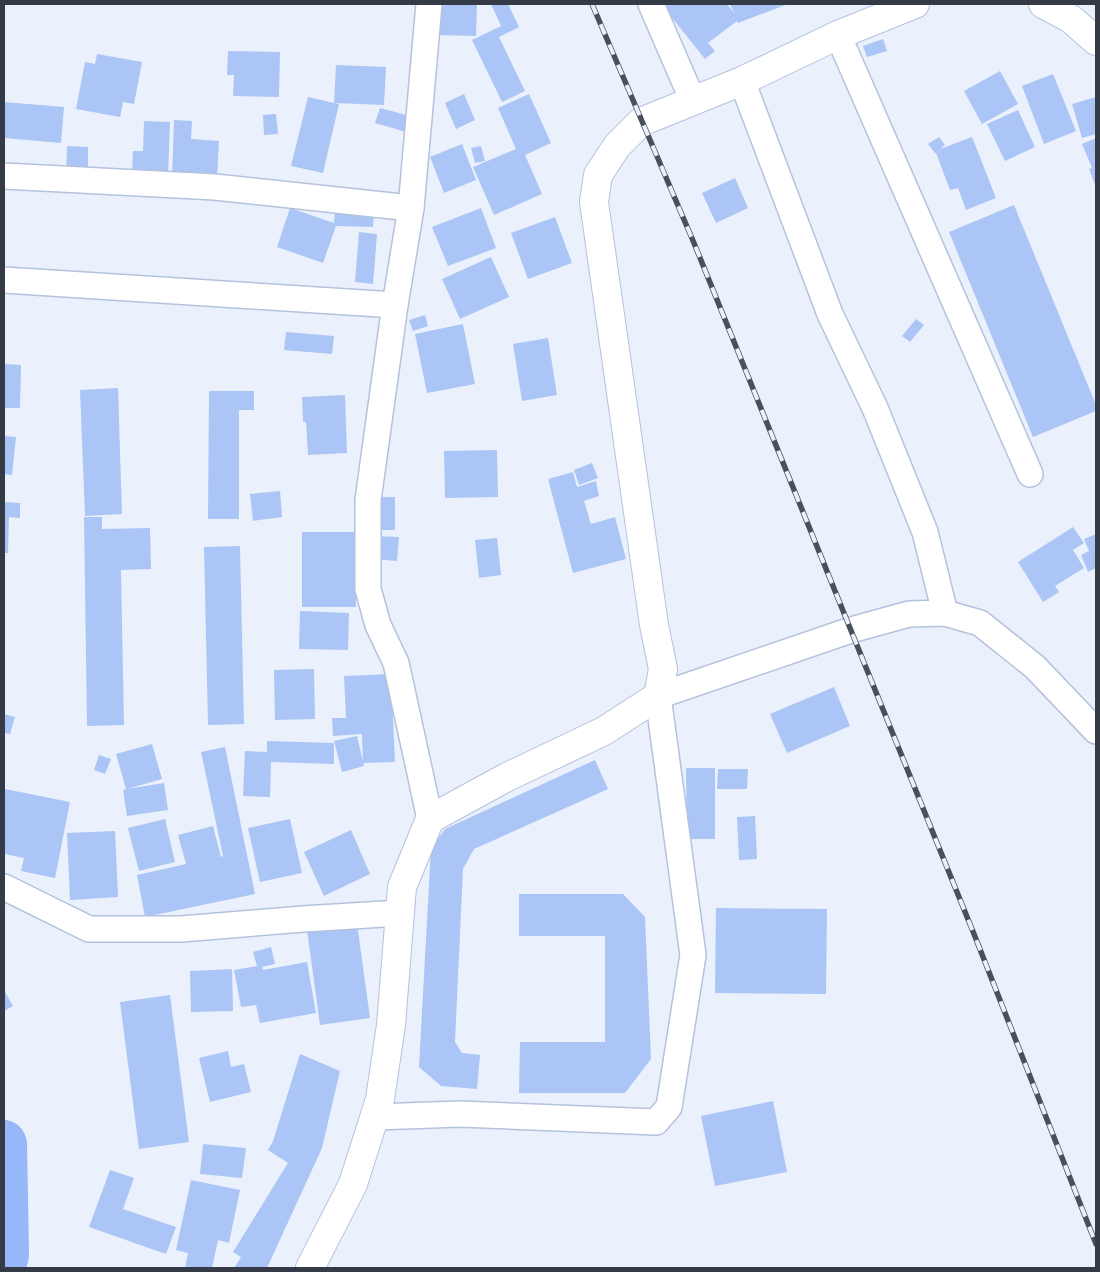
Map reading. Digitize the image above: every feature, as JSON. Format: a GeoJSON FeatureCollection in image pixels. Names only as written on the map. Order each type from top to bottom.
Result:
{"type":"FeatureCollection","features":[{"type":"Feature","properties":{"kind":"main road"},"geometry":{"type":"LineString","coordinates":[[310,1268],[354,1184],[380,1099],[392,1025],[402,887],[430,819],[507,776],[604,731],[658,696],[663,669],[654,625],[594,202],[598,175],[617,146],[641,122],[742,81],[838,35],[915,4]]}},
{"type":"Feature","properties":{"kind":"main road"},"geometry":{"type":"LineString","coordinates":[[1042,4],[1071,19],[1096,41]]}},
{"type":"Feature","properties":{"kind":"street"},"geometry":{"type":"LineString","coordinates":[[429,4],[411,208],[395,305],[368,500],[368,589],[378,625],[396,663],[430,819]]}},
{"type":"Feature","properties":{"kind":"street"},"geometry":{"type":"LineString","coordinates":[[651,4],[693,101]]}},
{"type":"Feature","properties":{"kind":"street"},"geometry":{"type":"LineString","coordinates":[[838,35],[1030,474]]}},
{"type":"Feature","properties":{"kind":"street"},"geometry":{"type":"LineString","coordinates":[[742,81],[830,314],[875,408],[925,532],[945,613]]}},
{"type":"Feature","properties":{"kind":"street"},"geometry":{"type":"LineString","coordinates":[[4,176],[215,187],[411,208]]}},
{"type":"Feature","properties":{"kind":"street"},"geometry":{"type":"LineString","coordinates":[[4,280],[395,305]]}},
{"type":"Feature","properties":{"kind":"street"},"geometry":{"type":"LineString","coordinates":[[374,1117],[460,1114],[656,1122],[669,1106],[693,956],[658,696],[909,614],[945,613],[980,623],[1035,667],[1096,731]]}},
{"type":"Feature","properties":{"kind":"street"},"geometry":{"type":"LineString","coordinates":[[4,887],[89,929],[181,929],[400,913]]}},
{"type":"Feature","properties":{"kind":"building"},"geometry":{"type":"Polygon","coordinates":[[[437,4],[477,4],[476,36],[436,35],[437,4]]]}},
{"type":"Feature","properties":{"kind":"building"},"geometry":{"type":"Polygon","coordinates":[[[491,4],[508,4],[519,27],[499,37],[525,91],[502,102],[472,40],[501,26],[491,4]]]}},
{"type":"Feature","properties":{"kind":"building"},"geometry":{"type":"Polygon","coordinates":[[[661,4],[727,4],[734,13],[730,4],[788,4],[738,23],[737,21],[708,43],[715,51],[705,59],[661,4]]]}},
{"type":"Feature","properties":{"kind":"building"},"geometry":{"type":"Polygon","coordinates":[[[883,39],[887,51],[867,57],[863,46],[883,39]]]}},
{"type":"Feature","properties":{"kind":"building"},"geometry":{"type":"Polygon","coordinates":[[[228,51],[280,52],[279,97],[233,96],[234,75],[227,75],[228,51]]]}},
{"type":"Feature","properties":{"kind":"building"},"geometry":{"type":"Polygon","coordinates":[[[97,54],[142,62],[134,104],[123,102],[120,117],[76,109],[85,62],[95,64],[97,54]]]}},
{"type":"Feature","properties":{"kind":"building"},"geometry":{"type":"Polygon","coordinates":[[[336,65],[386,67],[384,105],[335,103],[339,104],[323,173],[291,166],[308,97],[334,103],[336,65]]]}},
{"type":"Feature","properties":{"kind":"building"},"geometry":{"type":"Polygon","coordinates":[[[1000,71],[1018,104],[982,124],[964,91],[1000,71]]]}},
{"type":"Feature","properties":{"kind":"building"},"geometry":{"type":"Polygon","coordinates":[[[1053,74],[1076,131],[1044,144],[1022,86],[1053,74]]]}},
{"type":"Feature","properties":{"kind":"building"},"geometry":{"type":"Polygon","coordinates":[[[464,94],[475,120],[456,129],[445,103],[464,94]]]}},
{"type":"Feature","properties":{"kind":"building"},"geometry":{"type":"Polygon","coordinates":[[[529,94],[551,143],[525,155],[542,194],[494,215],[473,167],[516,149],[498,108],[529,94]]]}},
{"type":"Feature","properties":{"kind":"building"},"geometry":{"type":"Polygon","coordinates":[[[1096,97],[1096,134],[1082,138],[1072,104],[1096,97]]]}},
{"type":"Feature","properties":{"kind":"building"},"geometry":{"type":"Polygon","coordinates":[[[4,102],[64,107],[61,143],[4,138],[4,102]]]}},
{"type":"Feature","properties":{"kind":"building"},"geometry":{"type":"Polygon","coordinates":[[[380,108],[410,116],[406,132],[375,123],[380,108]]]}},
{"type":"Feature","properties":{"kind":"building"},"geometry":{"type":"Polygon","coordinates":[[[1018,110],[1035,147],[1005,161],[987,124],[1018,110]]]}},
{"type":"Feature","properties":{"kind":"building"},"geometry":{"type":"Polygon","coordinates":[[[276,114],[278,134],[264,135],[263,115],[276,114]]]}},
{"type":"Feature","properties":{"kind":"building"},"geometry":{"type":"Polygon","coordinates":[[[174,120],[192,121],[191,139],[219,141],[217,180],[172,177],[174,120]]]}},
{"type":"Feature","properties":{"kind":"building"},"geometry":{"type":"Polygon","coordinates":[[[144,121],[170,122],[168,176],[132,175],[133,151],[143,151],[144,121]]]}},
{"type":"Feature","properties":{"kind":"building"},"geometry":{"type":"Polygon","coordinates":[[[939,137],[945,145],[940,149],[972,137],[996,198],[966,210],[958,188],[950,190],[936,153],[928,144],[939,137]]]}},
{"type":"Feature","properties":{"kind":"building"},"geometry":{"type":"Polygon","coordinates":[[[1096,138],[1096,187],[1089,169],[1092,168],[1082,144],[1096,138]]]}},
{"type":"Feature","properties":{"kind":"building"},"geometry":{"type":"Polygon","coordinates":[[[462,144],[476,180],[444,193],[430,157],[462,144]]]}},
{"type":"Feature","properties":{"kind":"building"},"geometry":{"type":"Polygon","coordinates":[[[67,146],[88,147],[88,177],[66,176],[67,146]]]}},
{"type":"Feature","properties":{"kind":"building"},"geometry":{"type":"Polygon","coordinates":[[[481,146],[485,161],[475,163],[471,148],[481,146]]]}},
{"type":"Feature","properties":{"kind":"building"},"geometry":{"type":"Polygon","coordinates":[[[735,178],[748,208],[716,223],[702,193],[735,178]]]}},
{"type":"Feature","properties":{"kind":"building"},"geometry":{"type":"Polygon","coordinates":[[[1014,205],[1096,405],[1096,411],[1033,437],[949,232],[1014,205]]]}},
{"type":"Feature","properties":{"kind":"building"},"geometry":{"type":"Polygon","coordinates":[[[290,208],[334,223],[335,210],[374,212],[373,227],[336,226],[323,263],[277,247],[290,208]]]}},
{"type":"Feature","properties":{"kind":"building"},"geometry":{"type":"Polygon","coordinates":[[[481,208],[496,248],[448,266],[432,227],[481,208]]]}},
{"type":"Feature","properties":{"kind":"building"},"geometry":{"type":"Polygon","coordinates":[[[555,217],[572,263],[528,279],[511,233],[555,217]]]}},
{"type":"Feature","properties":{"kind":"building"},"geometry":{"type":"Polygon","coordinates":[[[359,232],[377,234],[373,284],[355,282],[359,232]]]}},
{"type":"Feature","properties":{"kind":"building"},"geometry":{"type":"Polygon","coordinates":[[[491,257],[509,297],[460,319],[442,279],[491,257]]]}},
{"type":"Feature","properties":{"kind":"building"},"geometry":{"type":"Polygon","coordinates":[[[425,315],[428,326],[413,331],[409,320],[425,315]]]}},
{"type":"Feature","properties":{"kind":"building"},"geometry":{"type":"Polygon","coordinates":[[[916,319],[924,325],[910,342],[902,336],[916,319]]]}},
{"type":"Feature","properties":{"kind":"building"},"geometry":{"type":"Polygon","coordinates":[[[463,324],[475,384],[427,393],[415,334],[463,324]]]}},
{"type":"Feature","properties":{"kind":"building"},"geometry":{"type":"Polygon","coordinates":[[[286,332],[334,336],[332,354],[284,350],[286,332]]]}},
{"type":"Feature","properties":{"kind":"building"},"geometry":{"type":"Polygon","coordinates":[[[548,338],[557,395],[522,401],[513,344],[548,338]]]}},
{"type":"Feature","properties":{"kind":"building"},"geometry":{"type":"Polygon","coordinates":[[[4,364],[21,365],[20,408],[4,408],[4,364]]]}},
{"type":"Feature","properties":{"kind":"building"},"geometry":{"type":"Polygon","coordinates":[[[118,388],[122,514],[85,516],[80,390],[118,388]]]}},
{"type":"Feature","properties":{"kind":"building"},"geometry":{"type":"Polygon","coordinates":[[[209,391],[254,391],[254,410],[239,410],[239,519],[208,519],[209,391]]]}},
{"type":"Feature","properties":{"kind":"building"},"geometry":{"type":"Polygon","coordinates":[[[345,395],[347,453],[308,455],[306,422],[303,422],[302,397],[345,395]]]}},
{"type":"Feature","properties":{"kind":"building"},"geometry":{"type":"Polygon","coordinates":[[[4,436],[16,437],[12,475],[4,474],[4,436]]]}},
{"type":"Feature","properties":{"kind":"building"},"geometry":{"type":"Polygon","coordinates":[[[497,450],[498,497],[445,498],[444,451],[497,450]]]}},
{"type":"Feature","properties":{"kind":"building"},"geometry":{"type":"Polygon","coordinates":[[[592,463],[598,478],[579,485],[574,470],[592,463]]]}},
{"type":"Feature","properties":{"kind":"building"},"geometry":{"type":"Polygon","coordinates":[[[573,472],[577,487],[596,481],[599,496],[584,501],[591,524],[615,517],[626,559],[573,573],[548,479],[573,472]]]}},
{"type":"Feature","properties":{"kind":"building"},"geometry":{"type":"Polygon","coordinates":[[[280,491],[282,517],[253,521],[250,494],[280,491]]]}},
{"type":"Feature","properties":{"kind":"building"},"geometry":{"type":"Polygon","coordinates":[[[372,497],[395,497],[395,530],[372,530],[372,497]]]}},
{"type":"Feature","properties":{"kind":"building"},"geometry":{"type":"Polygon","coordinates":[[[4,502],[20,503],[20,518],[9,517],[8,553],[4,553],[4,502]]]}},
{"type":"Feature","properties":{"kind":"building"},"geometry":{"type":"Polygon","coordinates":[[[84,517],[102,517],[102,529],[150,528],[151,569],[121,570],[124,725],[87,726],[84,517]]]}},
{"type":"Feature","properties":{"kind":"building"},"geometry":{"type":"Polygon","coordinates":[[[1073,527],[1084,543],[1073,550],[1084,568],[1055,586],[1059,592],[1043,602],[1018,562],[1073,527]]]}},
{"type":"Feature","properties":{"kind":"building"},"geometry":{"type":"Polygon","coordinates":[[[302,532],[357,532],[356,607],[302,607],[302,532]]]}},
{"type":"Feature","properties":{"kind":"building"},"geometry":{"type":"Polygon","coordinates":[[[1096,534],[1096,568],[1088,572],[1081,555],[1089,551],[1084,539],[1096,534]]]}},
{"type":"Feature","properties":{"kind":"building"},"geometry":{"type":"Polygon","coordinates":[[[372,536],[399,537],[397,561],[371,559],[372,536]]]}},
{"type":"Feature","properties":{"kind":"building"},"geometry":{"type":"Polygon","coordinates":[[[497,538],[501,575],[479,578],[475,540],[497,538]]]}},
{"type":"Feature","properties":{"kind":"building"},"geometry":{"type":"Polygon","coordinates":[[[240,546],[244,724],[208,725],[204,547],[240,546]]]}},
{"type":"Feature","properties":{"kind":"building"},"geometry":{"type":"Polygon","coordinates":[[[300,611],[349,613],[348,650],[299,649],[300,611]]]}},
{"type":"Feature","properties":{"kind":"building"},"geometry":{"type":"Polygon","coordinates":[[[314,669],[315,719],[275,720],[274,670],[314,669]]]}},
{"type":"Feature","properties":{"kind":"building"},"geometry":{"type":"Polygon","coordinates":[[[391,674],[395,762],[363,763],[362,734],[333,736],[332,718],[346,718],[344,676],[391,674]]]}},
{"type":"Feature","properties":{"kind":"building"},"geometry":{"type":"Polygon","coordinates":[[[834,687],[850,726],[787,753],[770,714],[834,687]]]}},
{"type":"Feature","properties":{"kind":"building"},"geometry":{"type":"Polygon","coordinates":[[[4,714],[15,717],[10,734],[4,733],[4,714]]]}},
{"type":"Feature","properties":{"kind":"building"},"geometry":{"type":"Polygon","coordinates":[[[357,736],[364,766],[342,772],[334,741],[357,736]]]}},
{"type":"Feature","properties":{"kind":"building"},"geometry":{"type":"Polygon","coordinates":[[[267,741],[334,743],[334,764],[271,762],[270,797],[243,796],[245,751],[267,752],[267,741]]]}},
{"type":"Feature","properties":{"kind":"building"},"geometry":{"type":"Polygon","coordinates":[[[152,744],[162,779],[127,789],[164,783],[168,810],[127,816],[123,790],[126,789],[116,754],[152,744]]]}},
{"type":"Feature","properties":{"kind":"building"},"geometry":{"type":"Polygon","coordinates":[[[225,747],[255,894],[145,917],[137,875],[186,864],[178,835],[213,826],[221,857],[223,856],[201,752],[225,747]]]}},
{"type":"Feature","properties":{"kind":"building"},"geometry":{"type":"Polygon","coordinates":[[[99,755],[111,759],[105,774],[94,770],[99,755]]]}},
{"type":"Feature","properties":{"kind":"building"},"geometry":{"type":"Polygon","coordinates":[[[595,760],[608,789],[474,849],[463,869],[455,1042],[462,1053],[480,1055],[477,1089],[441,1086],[419,1067],[431,848],[445,829],[595,760]]]}},
{"type":"Feature","properties":{"kind":"building"},"geometry":{"type":"Polygon","coordinates":[[[686,768],[715,768],[715,839],[687,839],[686,768]]]}},
{"type":"Feature","properties":{"kind":"building"},"geometry":{"type":"Polygon","coordinates":[[[718,769],[748,769],[747,789],[717,789],[718,769]]]}},
{"type":"Feature","properties":{"kind":"building"},"geometry":{"type":"Polygon","coordinates":[[[5,789],[70,802],[55,878],[21,871],[24,858],[4,854],[5,789]]]}},
{"type":"Feature","properties":{"kind":"building"},"geometry":{"type":"Polygon","coordinates":[[[755,816],[757,859],[739,860],[737,817],[755,816]]]}},
{"type":"Feature","properties":{"kind":"building"},"geometry":{"type":"Polygon","coordinates":[[[165,819],[175,862],[139,871],[128,828],[165,819]]]}},
{"type":"Feature","properties":{"kind":"building"},"geometry":{"type":"Polygon","coordinates":[[[290,819],[302,873],[260,882],[248,828],[290,819]]]}},
{"type":"Feature","properties":{"kind":"building"},"geometry":{"type":"Polygon","coordinates":[[[351,830],[370,874],[324,896],[304,852],[351,830]]]}},
{"type":"Feature","properties":{"kind":"building"},"geometry":{"type":"Polygon","coordinates":[[[115,831],[118,897],[70,900],[67,833],[115,831]]]}},
{"type":"Feature","properties":{"kind":"building"},"geometry":{"type":"Polygon","coordinates":[[[519,894],[623,894],[645,917],[651,1059],[625,1093],[519,1093],[520,1042],[605,1042],[605,936],[519,936],[519,894]]]}},
{"type":"Feature","properties":{"kind":"building"},"geometry":{"type":"Polygon","coordinates":[[[716,908],[827,909],[826,994],[715,993],[716,908]]]}},
{"type":"Feature","properties":{"kind":"building"},"geometry":{"type":"Polygon","coordinates":[[[357,923],[370,1018],[320,1025],[307,930],[357,923]]]}},
{"type":"Feature","properties":{"kind":"building"},"geometry":{"type":"Polygon","coordinates":[[[271,947],[275,964],[262,967],[263,970],[307,962],[316,1013],[260,1023],[256,1005],[241,1007],[234,970],[257,966],[253,952],[271,947]]]}},
{"type":"Feature","properties":{"kind":"building"},"geometry":{"type":"Polygon","coordinates":[[[232,969],[233,1011],[191,1012],[190,971],[232,969]]]}},
{"type":"Feature","properties":{"kind":"building"},"geometry":{"type":"Polygon","coordinates":[[[4,990],[13,1006],[4,1011],[4,990]]]}},
{"type":"Feature","properties":{"kind":"building"},"geometry":{"type":"Polygon","coordinates":[[[170,995],[189,1142],[139,1149],[120,1002],[170,995]]]}},
{"type":"Feature","properties":{"kind":"building"},"geometry":{"type":"Polygon","coordinates":[[[228,1051],[231,1067],[244,1064],[251,1092],[210,1102],[199,1058],[228,1051]]]}},
{"type":"Feature","properties":{"kind":"building"},"geometry":{"type":"Polygon","coordinates":[[[300,1054],[340,1071],[322,1148],[267,1268],[234,1268],[241,1257],[233,1252],[288,1163],[268,1150],[273,1141],[300,1054]]]}},
{"type":"Feature","properties":{"kind":"building"},"geometry":{"type":"Polygon","coordinates":[[[773,1101],[787,1172],[715,1186],[701,1116],[773,1101]]]}},
{"type":"Feature","properties":{"kind":"building"},"geometry":{"type":"Polygon","coordinates":[[[203,1144],[246,1148],[242,1178],[200,1174],[203,1144]]]}},
{"type":"Feature","properties":{"kind":"building"},"geometry":{"type":"Polygon","coordinates":[[[110,1170],[134,1178],[123,1209],[176,1227],[166,1254],[89,1227],[110,1170]]]}},
{"type":"Feature","properties":{"kind":"building"},"geometry":{"type":"Polygon","coordinates":[[[191,1180],[240,1190],[229,1243],[218,1240],[212,1268],[185,1268],[188,1253],[176,1250],[191,1180]]]}},
{"type":"Feature","properties":{"kind":"waterway"},"geometry":{"type":"LineString","coordinates":[[4,1142],[7,1255],[4,1266]]}},
{"type":"Feature","properties":{"kind":"railway"},"geometry":{"type":"LineString","coordinates":[[592,4],[694,243],[974,934],[1096,1244]]}}]}
